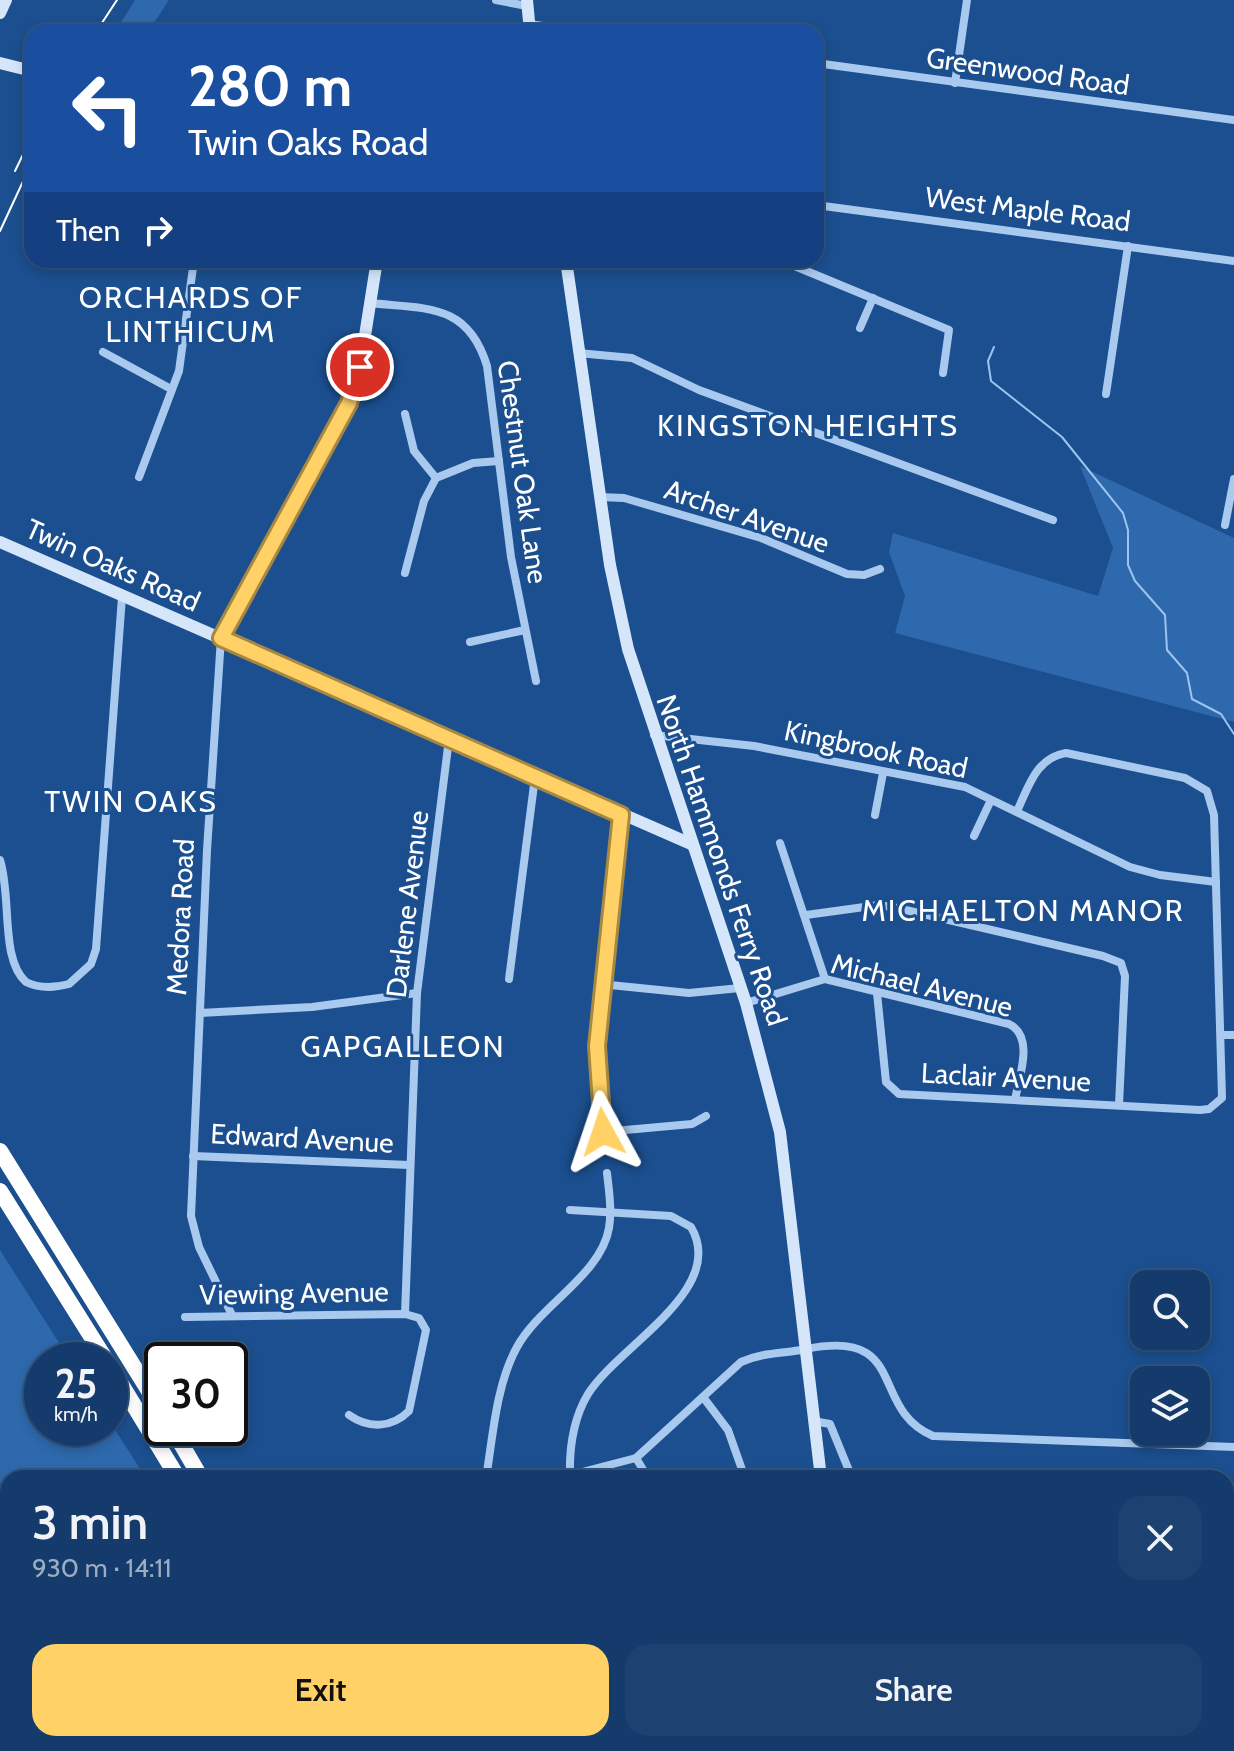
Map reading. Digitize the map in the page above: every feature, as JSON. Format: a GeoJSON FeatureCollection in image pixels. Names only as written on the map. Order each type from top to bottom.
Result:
{"type":"FeatureCollection","features":[{"type":"Feature","properties":{"kind":"highway"},"geometry":{"type":"LineString","coordinates":[[0,1151],[144,1383]]}},
{"type":"Feature","properties":{"kind":"highway"},"geometry":{"type":"LineString","coordinates":[[0,1191],[95,1342]]}},
{"type":"Feature","properties":{"kind":"highway"},"geometry":{"type":"LineString","coordinates":[[128,1396],[173,1470]]}},
{"type":"Feature","properties":{"kind":"highway"},"geometry":{"type":"LineString","coordinates":[[182,1446],[196,1470]]}},
{"type":"Feature","properties":{"kind":"street"},"geometry":{"type":"LineString","coordinates":[[0,13],[6,0]]}},
{"type":"Feature","properties":{"kind":"street"},"geometry":{"type":"LineString","coordinates":[[496,0],[527,3],[529,24]]}},
{"type":"Feature","properties":{"kind":"street"},"geometry":{"type":"LineString","coordinates":[[955,83],[967,0]]}},
{"type":"Feature","properties":{"kind":"street"},"geometry":{"type":"LineString","coordinates":[[0,63],[24,69]]}},
{"type":"Feature","properties":{"kind":"street","name":"Greenwood Road"},"geometry":{"type":"LineString","coordinates":[[824,64],[1234,120]]}},
{"type":"Feature","properties":{"kind":"street","name":"West Maple Road"},"geometry":{"type":"LineString","coordinates":[[824,206],[1234,261]]}},
{"type":"Feature","properties":{"kind":"street"},"geometry":{"type":"LineString","coordinates":[[1106,394],[1128,246]]}},
{"type":"Feature","properties":{"kind":"street"},"geometry":{"type":"LineString","coordinates":[[139,477],[182,356],[193,268]]}},
{"type":"Feature","properties":{"kind":"street","name":"Medora Road"},"geometry":{"type":"LineString","coordinates":[[232,1315],[191,1225],[221,638],[349,403],[360,367],[376,268]]}},
{"type":"Feature","properties":{"kind":"street","name":"North Hammonds Ferry Road"},"geometry":{"type":"LineString","coordinates":[[567,268],[599,497],[628,649],[654,735],[746,1003],[780,1132],[820,1470]]}},
{"type":"Feature","properties":{"kind":"street"},"geometry":{"type":"LineString","coordinates":[[800,268],[949,330],[943,373]]}},
{"type":"Feature","properties":{"kind":"street"},"geometry":{"type":"LineString","coordinates":[[860,328],[873,298]]}},
{"type":"Feature","properties":{"kind":"street","name":"Chestnut Oak Lane"},"geometry":{"type":"LineString","coordinates":[[370,303],[436,311],[450,316],[472,331],[481,342],[525,630],[536,681]]}},
{"type":"Feature","properties":{"kind":"street"},"geometry":{"type":"LineString","coordinates":[[103,352],[171,389]]}},
{"type":"Feature","properties":{"kind":"street"},"geometry":{"type":"LineString","coordinates":[[578,353],[632,358],[699,390],[1053,520]]}},
{"type":"Feature","properties":{"kind":"street"},"geometry":{"type":"LineString","coordinates":[[405,414],[414,451],[436,478]]}},
{"type":"Feature","properties":{"kind":"street"},"geometry":{"type":"LineString","coordinates":[[405,573],[424,501],[436,478],[473,463],[499,461]]}},
{"type":"Feature","properties":{"kind":"street"},"geometry":{"type":"LineString","coordinates":[[1225,525],[1234,479]]}},
{"type":"Feature","properties":{"kind":"street","name":"Archer Avenue"},"geometry":{"type":"LineString","coordinates":[[599,497],[624,498],[761,538],[847,574],[864,575],[880,569]]}},
{"type":"Feature","properties":{"kind":"street","name":"Twin Oaks Road"},"geometry":{"type":"LineString","coordinates":[[0,542],[691,844]]}},
{"type":"Feature","properties":{"kind":"street"},"geometry":{"type":"LineString","coordinates":[[0,860],[5,883],[0,945],[7,964],[14,974],[34,985],[69,984],[85,970],[96,949],[122,597]]}},
{"type":"Feature","properties":{"kind":"street"},"geometry":{"type":"LineString","coordinates":[[470,642],[525,630]]}},
{"type":"Feature","properties":{"kind":"street","name":"Kingbrook Road"},"geometry":{"type":"LineString","coordinates":[[654,735],[754,746],[965,787],[1130,867],[1160,875],[1216,882]]}},
{"type":"Feature","properties":{"kind":"street","name":"Darlene Avenue"},"geometry":{"type":"LineString","coordinates":[[405,1314],[417,993],[449,739]]}},
{"type":"Feature","properties":{"kind":"street"},"geometry":{"type":"LineString","coordinates":[[1017,811],[1039,767],[1057,754],[1066,753],[1185,778],[1207,791],[1212,802],[1222,1035],[1234,1035]]}},
{"type":"Feature","properties":{"kind":"street"},"geometry":{"type":"LineString","coordinates":[[875,815],[883,773]]}},
{"type":"Feature","properties":{"kind":"street"},"geometry":{"type":"LineString","coordinates":[[509,979],[535,777]]}},
{"type":"Feature","properties":{"kind":"street"},"geometry":{"type":"LineString","coordinates":[[974,836],[991,800]]}},
{"type":"Feature","properties":{"kind":"street"},"geometry":{"type":"LineString","coordinates":[[621,815],[600,984],[597,1064],[603,1132],[692,1124],[706,1116]]}},
{"type":"Feature","properties":{"kind":"street"},"geometry":{"type":"LineString","coordinates":[[780,843],[825,979]]}},
{"type":"Feature","properties":{"kind":"street"},"geometry":{"type":"LineString","coordinates":[[806,915],[879,905],[1103,956],[1121,963],[1125,976],[1119,1105]]}},
{"type":"Feature","properties":{"kind":"street","name":"Michael Avenue"},"geometry":{"type":"LineString","coordinates":[[746,1003],[825,979],[1017,1028],[1024,1044],[1015,1100]]}},
{"type":"Feature","properties":{"kind":"street"},"geometry":{"type":"LineString","coordinates":[[600,984],[689,993],[740,988]]}},
{"type":"Feature","properties":{"kind":"street"},"geometry":{"type":"LineString","coordinates":[[200,1013],[312,1007],[417,993]]}},
{"type":"Feature","properties":{"kind":"street","name":"Laclair Avenue"},"geometry":{"type":"LineString","coordinates":[[877,993],[886,1082],[894,1092],[1200,1110],[1217,1104],[1224,1090],[1222,1035]]}},
{"type":"Feature","properties":{"kind":"street","name":"Edward Avenue"},"geometry":{"type":"LineString","coordinates":[[193,1156],[409,1165]]}},
{"type":"Feature","properties":{"kind":"street"},"geometry":{"type":"LineString","coordinates":[[487,1470],[501,1392],[515,1349],[538,1316],[595,1260],[607,1237],[611,1213],[607,1173]]}},
{"type":"Feature","properties":{"kind":"street"},"geometry":{"type":"LineString","coordinates":[[570,1210],[683,1220],[697,1236],[700,1260],[684,1295],[616,1360],[589,1393],[577,1416],[570,1470]]}},
{"type":"Feature","properties":{"kind":"street"},"geometry":{"type":"LineString","coordinates":[[349,1415],[363,1423],[384,1425],[401,1419],[409,1411],[426,1330],[419,1318],[405,1314]]}},
{"type":"Feature","properties":{"kind":"street","name":"Viewing Avenue"},"geometry":{"type":"LineString","coordinates":[[185,1317],[405,1314]]}},
{"type":"Feature","properties":{"kind":"street"},"geometry":{"type":"LineString","coordinates":[[594,1470],[636,1458],[741,1362],[757,1355],[843,1343],[865,1350],[881,1369],[913,1424],[933,1436],[1234,1447]]}},
{"type":"Feature","properties":{"kind":"street"},"geometry":{"type":"LineString","coordinates":[[703,1397],[728,1430],[742,1470]]}},
{"type":"Feature","properties":{"kind":"street"},"geometry":{"type":"LineString","coordinates":[[813,1421],[830,1424],[836,1432],[849,1470]]}},
{"type":"Feature","properties":{"kind":"street"},"geometry":{"type":"LineString","coordinates":[[636,1458],[643,1470]]}},
{"type":"Feature","properties":{"kind":"shaded area"},"geometry":{"type":"Polygon","coordinates":[[[135,0],[169,0],[153,24],[120,24],[135,0]]]}},
{"type":"Feature","properties":{"kind":"shaded area"},"geometry":{"type":"Polygon","coordinates":[[[1080,466],[1234,538],[1234,722],[895,633],[905,596],[889,552],[893,533],[1098,596],[1113,548],[1080,466]]]}},
{"type":"Feature","properties":{"kind":"shaded area"},"geometry":{"type":"Polygon","coordinates":[[[0,1250],[59,1342],[24,1342],[24,1446],[125,1446],[141,1470],[0,1470],[0,1250]]]}},
{"type":"Feature","properties":{"kind":"waterway"},"geometry":{"type":"LineString","coordinates":[[994,347],[988,361],[991,381],[1062,437],[1123,513],[1128,530],[1128,565],[1135,581],[1165,615],[1167,650],[1187,673],[1192,699],[1221,714],[1234,734]]}},
{"type":"Feature","properties":{"kind":"tram line"},"geometry":{"type":"LineString","coordinates":[[101,24],[117,0]]}},
{"type":"Feature","properties":{"kind":"tram line"},"geometry":{"type":"LineString","coordinates":[[15,171],[24,152]]}},
{"type":"Feature","properties":{"kind":"tram line"},"geometry":{"type":"LineString","coordinates":[[0,231],[24,179]]}},
{"type":"Feature","properties":{"kind":"district","name":"ORCHARDS OF LINTHICUM"},"geometry":{"type":"Point","coordinates":[191,315]}},
{"type":"Feature","properties":{"kind":"district","name":"KINGSTON HEIGHTS"},"geometry":{"type":"Point","coordinates":[808,426]}},
{"type":"Feature","properties":{"kind":"district","name":"TWIN OAKS"},"geometry":{"type":"Point","coordinates":[131,802]}},
{"type":"Feature","properties":{"kind":"district","name":"MICHAELTON MANOR"},"geometry":{"type":"Point","coordinates":[1023,911]}},
{"type":"Feature","properties":{"kind":"district","name":"GAPGALLEON"},"geometry":{"type":"Point","coordinates":[403,1047]}},
{"type":"Feature","properties":{"kind":"route"},"geometry":{"type":"LineString","coordinates":[[360,367],[349,403],[221,638],[621,815],[600,984],[597,1064],[603,1132]]}}]}
